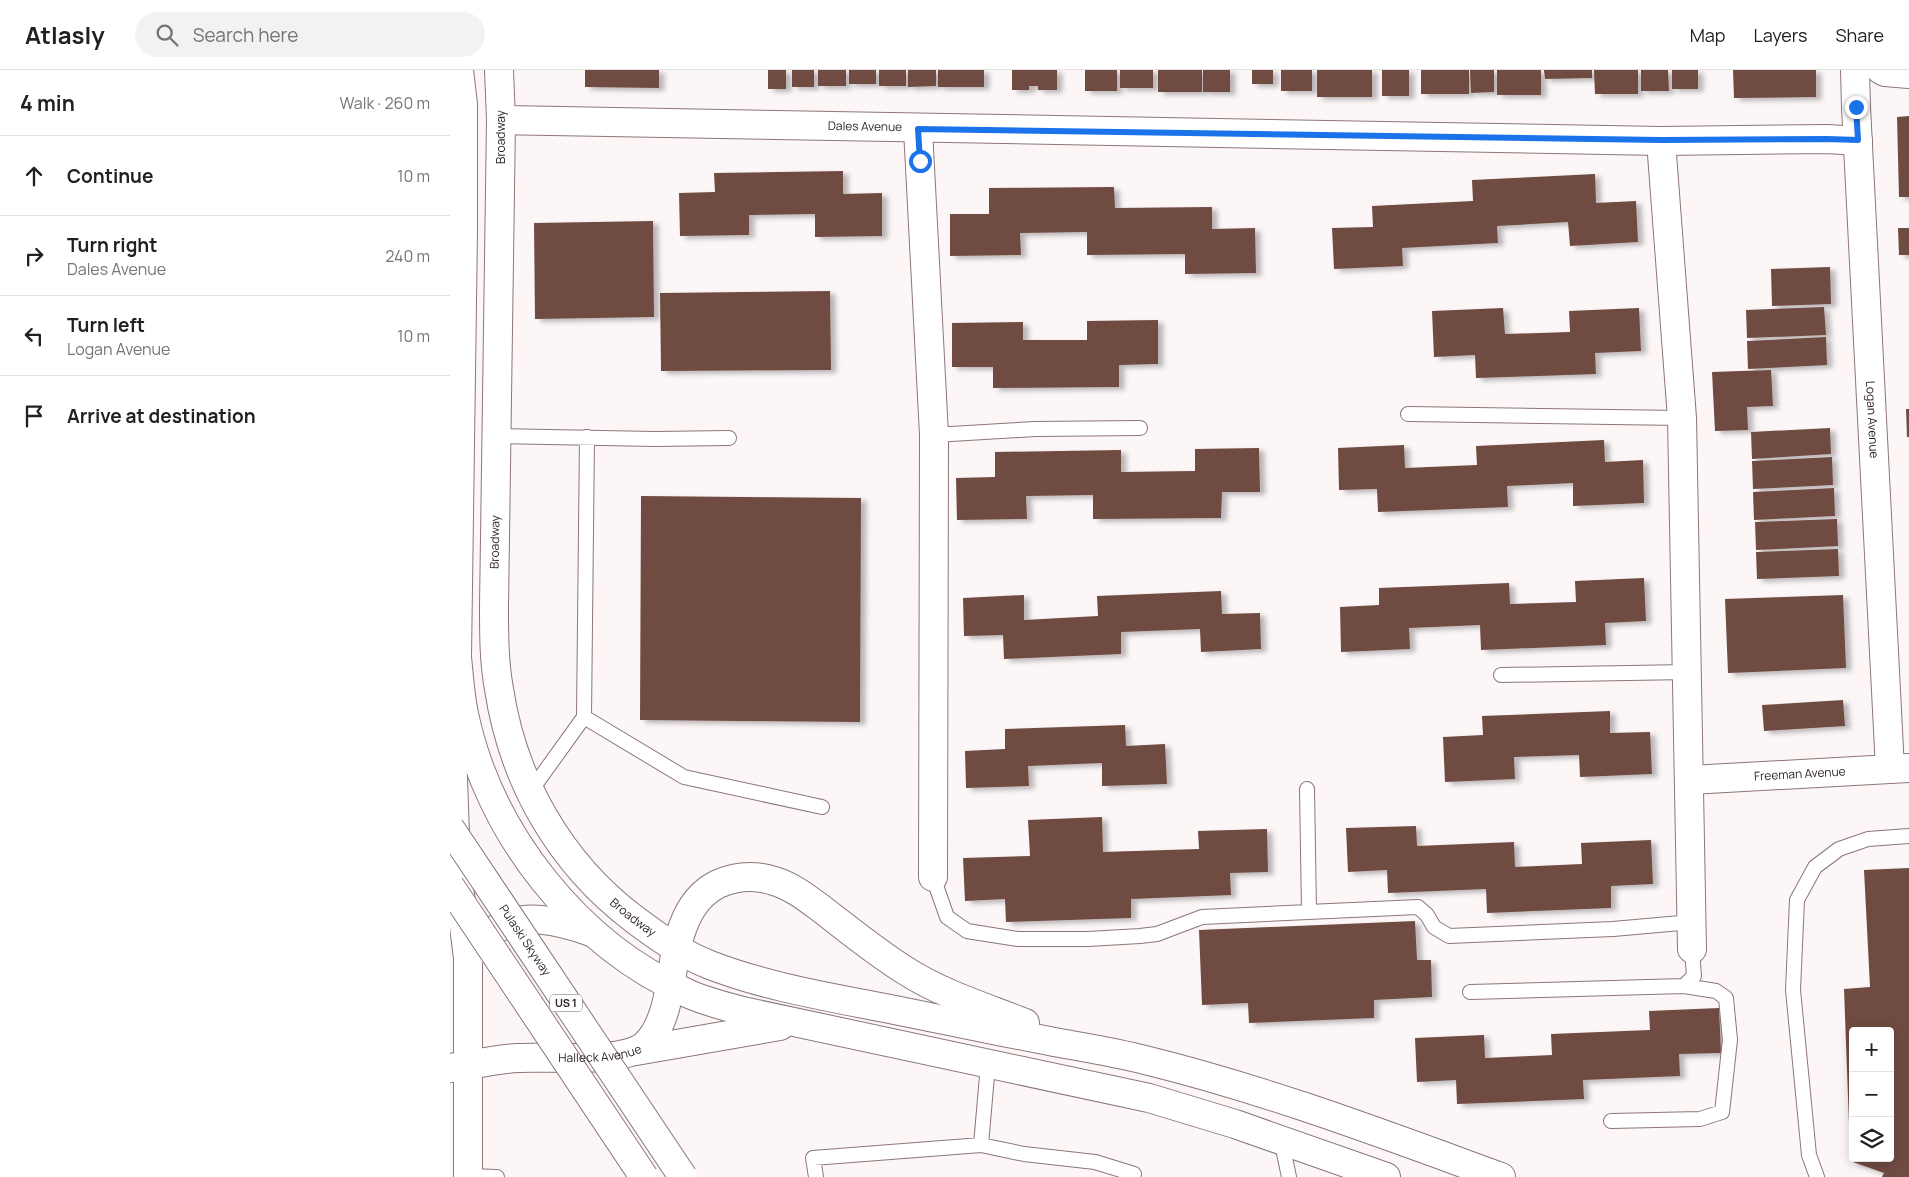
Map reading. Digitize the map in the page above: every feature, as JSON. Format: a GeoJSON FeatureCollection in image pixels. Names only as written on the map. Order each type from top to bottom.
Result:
{"type":"FeatureCollection","features":[{"type":"Feature","properties":{"kind":"main road"},"geometry":{"type":"LineString","coordinates":[[459,70],[463,113],[456,228],[455,451],[457,657],[452,750],[456,863],[468,958],[460,1066],[468,1177]]}},
{"type":"Feature","properties":{"kind":"main road","name":"Broadway"},"geometry":{"type":"LineString","coordinates":[[499,70],[501,120],[494,607],[496,667],[502,710],[508,733],[530,792],[539,810],[563,848],[596,887],[615,905],[676,949],[712,966],[768,983],[841,999],[1089,1048]]}},
{"type":"Feature","properties":{"kind":"main road","name":"Logan Avenue"},"geometry":{"type":"LineString","coordinates":[[1855,70],[1899,769]]}},
{"type":"Feature","properties":{"kind":"main road"},"geometry":{"type":"LineString","coordinates":[[1881,70],[1909,74]]}},
{"type":"Feature","properties":{"kind":"main road","name":"Dales Avenue"},"geometry":{"type":"LineString","coordinates":[[501,120],[918,129],[1661,140],[1858,140]]}},
{"type":"Feature","properties":{"kind":"main road"},"geometry":{"type":"LineString","coordinates":[[918,129],[934,436],[933,877]]}},
{"type":"Feature","properties":{"kind":"main road"},"geometry":{"type":"LineString","coordinates":[[1661,140],[1682,418],[1692,949]]}},
{"type":"Feature","properties":{"kind":"main road"},"geometry":{"type":"LineString","coordinates":[[457,657],[464,714],[478,761],[495,802],[519,846],[532,865],[563,902],[594,933],[633,962],[670,985],[690,995],[717,1004],[796,1024],[1149,1098],[1194,1110],[1386,1177]]}},
{"type":"Feature","properties":{"kind":"main road","name":"Freeman Avenue"},"geometry":{"type":"LineString","coordinates":[[1690,780],[1899,769]]}},
{"type":"Feature","properties":{"kind":"main road","name":"Pulaski Skyway"},"geometry":{"type":"LineString","coordinates":[[450,828],[683,1177]]}},
{"type":"Feature","properties":{"kind":"main road","name":"Halleck Avenue"},"geometry":{"type":"LineString","coordinates":[[460,1066],[516,1058],[614,1056],[636,1051],[646,1044],[659,1026],[670,985],[682,925],[687,915],[702,895],[712,887],[724,882],[750,877],[775,881],[802,894],[903,970],[922,981],[942,991],[1089,1048]]}},
{"type":"Feature","properties":{"kind":"main road","name":"US 1"},"geometry":{"type":"LineString","coordinates":[[450,886],[644,1177]]}},
{"type":"Feature","properties":{"kind":"main road"},"geometry":{"type":"LineString","coordinates":[[468,958],[493,931],[506,924],[522,920],[552,921],[594,933]]}},
{"type":"Feature","properties":{"kind":"main road"},"geometry":{"type":"LineString","coordinates":[[636,1051],[759,1028],[796,1024]]}},
{"type":"Feature","properties":{"kind":"main road"},"geometry":{"type":"LineString","coordinates":[[1089,1048],[1144,1060],[1267,1093],[1501,1177]]}},
{"type":"Feature","properties":{"kind":"lane"},"geometry":{"type":"LineString","coordinates":[[1408,414],[1682,418]]}},
{"type":"Feature","properties":{"kind":"lane"},"geometry":{"type":"LineString","coordinates":[[934,436],[1034,429],[1140,428]]}},
{"type":"Feature","properties":{"kind":"lane"},"geometry":{"type":"LineString","coordinates":[[497,436],[655,439],[729,438]]}},
{"type":"Feature","properties":{"kind":"lane"},"geometry":{"type":"LineString","coordinates":[[530,792],[584,718],[587,437]]}},
{"type":"Feature","properties":{"kind":"lane"},"geometry":{"type":"LineString","coordinates":[[1501,675],[1688,672]]}},
{"type":"Feature","properties":{"kind":"lane"},"geometry":{"type":"LineString","coordinates":[[584,718],[684,776],[822,807]]}},
{"type":"Feature","properties":{"kind":"lane"},"geometry":{"type":"LineString","coordinates":[[1307,789],[1309,912]]}},
{"type":"Feature","properties":{"kind":"lane"},"geometry":{"type":"LineString","coordinates":[[1816,1177],[1809,1156],[1793,990],[1797,900],[1815,867],[1839,849],[1868,839],[1909,836]]}},
{"type":"Feature","properties":{"kind":"lane"},"geometry":{"type":"LineString","coordinates":[[933,877],[947,917],[967,931],[1018,939],[1088,939],[1157,934],[1202,917],[1418,907],[1427,915],[1434,927],[1449,936],[1613,929],[1692,922]]}},
{"type":"Feature","properties":{"kind":"lane"},"geometry":{"type":"LineString","coordinates":[[1684,986],[1694,976],[1692,949]]}},
{"type":"Feature","properties":{"kind":"lane"},"geometry":{"type":"LineString","coordinates":[[1470,992],[1684,986],[1716,990],[1726,998],[1730,1040],[1722,1112],[1700,1119],[1611,1121]]}},
{"type":"Feature","properties":{"kind":"lane"},"geometry":{"type":"LineString","coordinates":[[981,1145],[988,1064]]}},
{"type":"Feature","properties":{"kind":"lane"},"geometry":{"type":"LineString","coordinates":[[1281,1139],[1289,1177]]}},
{"type":"Feature","properties":{"kind":"lane"},"geometry":{"type":"LineString","coordinates":[[816,1177],[813,1158],[981,1145],[1030,1155],[1095,1162],[1134,1174]]}},
{"type":"Feature","properties":{"kind":"lane"},"geometry":{"type":"LineString","coordinates":[[468,1177],[497,1177]]}},
{"type":"Feature","properties":{"kind":"building"},"geometry":{"type":"Polygon","coordinates":[[[585,70],[659,70],[659,88],[585,87],[585,70]]]}},
{"type":"Feature","properties":{"kind":"building"},"geometry":{"type":"Polygon","coordinates":[[[768,70],[786,70],[786,89],[768,89],[768,70]]]}},
{"type":"Feature","properties":{"kind":"building"},"geometry":{"type":"Polygon","coordinates":[[[792,70],[814,70],[814,87],[792,87],[792,70]]]}},
{"type":"Feature","properties":{"kind":"building"},"geometry":{"type":"Polygon","coordinates":[[[818,70],[846,70],[846,86],[818,86],[818,70]]]}},
{"type":"Feature","properties":{"kind":"building"},"geometry":{"type":"Polygon","coordinates":[[[849,70],[876,70],[876,84],[849,84],[849,70]]]}},
{"type":"Feature","properties":{"kind":"building"},"geometry":{"type":"Polygon","coordinates":[[[879,70],[906,70],[906,86],[879,86],[879,70]]]}},
{"type":"Feature","properties":{"kind":"building"},"geometry":{"type":"Polygon","coordinates":[[[908,70],[936,70],[936,86],[908,87],[908,70]]]}},
{"type":"Feature","properties":{"kind":"building"},"geometry":{"type":"Polygon","coordinates":[[[938,70],[984,70],[984,87],[938,87],[938,70]]]}},
{"type":"Feature","properties":{"kind":"building"},"geometry":{"type":"Polygon","coordinates":[[[1012,70],[1057,70],[1057,90],[1038,90],[1038,86],[1029,86],[1029,90],[1012,90],[1012,70]]]}},
{"type":"Feature","properties":{"kind":"building"},"geometry":{"type":"Polygon","coordinates":[[[1085,70],[1117,70],[1117,91],[1085,91],[1085,70]]]}},
{"type":"Feature","properties":{"kind":"building"},"geometry":{"type":"Polygon","coordinates":[[[1120,70],[1153,70],[1153,88],[1120,88],[1120,70]]]}},
{"type":"Feature","properties":{"kind":"building"},"geometry":{"type":"Polygon","coordinates":[[[1158,70],[1202,70],[1202,92],[1158,92],[1158,70]]]}},
{"type":"Feature","properties":{"kind":"building"},"geometry":{"type":"Polygon","coordinates":[[[1203,70],[1230,70],[1230,92],[1203,92],[1203,70]]]}},
{"type":"Feature","properties":{"kind":"building"},"geometry":{"type":"Polygon","coordinates":[[[1252,70],[1273,70],[1273,84],[1252,84],[1252,70]]]}},
{"type":"Feature","properties":{"kind":"building"},"geometry":{"type":"Polygon","coordinates":[[[1281,70],[1312,70],[1312,91],[1281,91],[1281,70]]]}},
{"type":"Feature","properties":{"kind":"building"},"geometry":{"type":"Polygon","coordinates":[[[1317,70],[1372,70],[1372,97],[1317,97],[1317,70]]]}},
{"type":"Feature","properties":{"kind":"building"},"geometry":{"type":"Polygon","coordinates":[[[1382,70],[1409,70],[1409,96],[1382,96],[1382,70]]]}},
{"type":"Feature","properties":{"kind":"building"},"geometry":{"type":"Polygon","coordinates":[[[1421,70],[1469,70],[1469,94],[1421,94],[1421,70]]]}},
{"type":"Feature","properties":{"kind":"building"},"geometry":{"type":"Polygon","coordinates":[[[1470,70],[1494,70],[1494,92],[1471,93],[1470,70]]]}},
{"type":"Feature","properties":{"kind":"building"},"geometry":{"type":"Polygon","coordinates":[[[1497,70],[1541,70],[1541,95],[1497,95],[1497,70]]]}},
{"type":"Feature","properties":{"kind":"building"},"geometry":{"type":"Polygon","coordinates":[[[1544,70],[1592,70],[1592,78],[1545,79],[1544,70]]]}},
{"type":"Feature","properties":{"kind":"building"},"geometry":{"type":"Polygon","coordinates":[[[1594,70],[1638,70],[1638,94],[1595,94],[1594,70]]]}},
{"type":"Feature","properties":{"kind":"building"},"geometry":{"type":"Polygon","coordinates":[[[1641,70],[1668,70],[1669,91],[1641,91],[1641,70]]]}},
{"type":"Feature","properties":{"kind":"building"},"geometry":{"type":"Polygon","coordinates":[[[1672,70],[1698,70],[1698,89],[1672,89],[1672,70]]]}},
{"type":"Feature","properties":{"kind":"building"},"geometry":{"type":"Polygon","coordinates":[[[1733,70],[1816,70],[1816,97],[1734,98],[1733,70]]]}},
{"type":"Feature","properties":{"kind":"building"},"geometry":{"type":"Polygon","coordinates":[[[1909,116],[1909,197],[1899,197],[1897,117],[1909,116]]]}},
{"type":"Feature","properties":{"kind":"building"},"geometry":{"type":"Polygon","coordinates":[[[843,171],[843,194],[882,193],[882,236],[815,237],[815,214],[749,215],[749,235],[680,236],[679,193],[715,192],[714,173],[843,171]]]}},
{"type":"Feature","properties":{"kind":"building"},"geometry":{"type":"Polygon","coordinates":[[[1595,174],[1596,203],[1636,201],[1638,242],[1570,246],[1568,222],[1497,226],[1498,243],[1402,248],[1403,266],[1334,269],[1332,228],[1373,227],[1372,206],[1473,201],[1472,180],[1595,174]]]}},
{"type":"Feature","properties":{"kind":"building"},"geometry":{"type":"Polygon","coordinates":[[[1114,187],[1115,208],[1212,207],[1212,229],[1255,228],[1256,273],[1185,274],[1185,254],[1087,255],[1087,232],[1020,233],[1021,255],[950,256],[950,214],[989,214],[989,188],[1114,187]]]}},
{"type":"Feature","properties":{"kind":"building"},"geometry":{"type":"Polygon","coordinates":[[[653,221],[654,317],[535,319],[534,223],[653,221]]]}},
{"type":"Feature","properties":{"kind":"building"},"geometry":{"type":"Polygon","coordinates":[[[1898,228],[1909,228],[1909,255],[1899,255],[1898,228]]]}},
{"type":"Feature","properties":{"kind":"building"},"geometry":{"type":"Polygon","coordinates":[[[1830,267],[1831,304],[1772,306],[1771,269],[1830,267]]]}},
{"type":"Feature","properties":{"kind":"building"},"geometry":{"type":"Polygon","coordinates":[[[830,291],[831,370],[661,371],[660,293],[830,291]]]}},
{"type":"Feature","properties":{"kind":"building"},"geometry":{"type":"Polygon","coordinates":[[[1824,307],[1826,335],[1747,338],[1746,310],[1824,307]]]}},
{"type":"Feature","properties":{"kind":"building"},"geometry":{"type":"Polygon","coordinates":[[[1503,308],[1505,334],[1570,332],[1569,311],[1639,308],[1641,351],[1595,353],[1596,374],[1476,378],[1475,355],[1434,357],[1432,311],[1503,308]]]}},
{"type":"Feature","properties":{"kind":"building"},"geometry":{"type":"Polygon","coordinates":[[[1158,320],[1158,364],[1119,365],[1119,387],[993,388],[993,367],[952,367],[952,323],[1023,322],[1023,340],[1087,340],[1087,321],[1158,320]]]}},
{"type":"Feature","properties":{"kind":"building"},"geometry":{"type":"Polygon","coordinates":[[[1826,337],[1827,365],[1748,369],[1747,341],[1826,337]]]}},
{"type":"Feature","properties":{"kind":"building"},"geometry":{"type":"Polygon","coordinates":[[[1771,370],[1773,406],[1747,407],[1748,430],[1715,431],[1712,372],[1771,370]]]}},
{"type":"Feature","properties":{"kind":"building"},"geometry":{"type":"Polygon","coordinates":[[[1906,409],[1909,409],[1909,437],[1907,437],[1906,409]]]}},
{"type":"Feature","properties":{"kind":"building"},"geometry":{"type":"Polygon","coordinates":[[[1830,428],[1831,454],[1752,459],[1751,432],[1830,428]]]}},
{"type":"Feature","properties":{"kind":"building"},"geometry":{"type":"Polygon","coordinates":[[[1604,440],[1605,462],[1643,460],[1644,503],[1573,506],[1573,483],[1507,486],[1508,507],[1378,512],[1377,489],[1339,490],[1338,448],[1404,445],[1405,468],[1477,465],[1476,446],[1604,440]]]}},
{"type":"Feature","properties":{"kind":"building"},"geometry":{"type":"Polygon","coordinates":[[[1259,448],[1260,492],[1222,492],[1221,518],[1093,519],[1093,495],[1026,496],[1027,519],[957,520],[956,478],[995,477],[995,452],[1121,450],[1121,472],[1195,471],[1195,449],[1259,448]]]}},
{"type":"Feature","properties":{"kind":"building"},"geometry":{"type":"Polygon","coordinates":[[[1832,457],[1833,485],[1753,489],[1752,461],[1832,457]]]}},
{"type":"Feature","properties":{"kind":"building"},"geometry":{"type":"Polygon","coordinates":[[[1834,488],[1835,516],[1754,520],[1753,492],[1834,488]]]}},
{"type":"Feature","properties":{"kind":"building"},"geometry":{"type":"Polygon","coordinates":[[[641,496],[861,498],[860,722],[640,720],[641,496]]]}},
{"type":"Feature","properties":{"kind":"building"},"geometry":{"type":"Polygon","coordinates":[[[1837,519],[1838,546],[1756,550],[1755,522],[1837,519]]]}},
{"type":"Feature","properties":{"kind":"building"},"geometry":{"type":"Polygon","coordinates":[[[1838,549],[1839,576],[1757,579],[1756,552],[1838,549]]]}},
{"type":"Feature","properties":{"kind":"building"},"geometry":{"type":"Polygon","coordinates":[[[1644,578],[1646,621],[1605,623],[1606,645],[1481,650],[1480,625],[1409,628],[1410,649],[1341,652],[1340,607],[1379,605],[1379,588],[1509,583],[1510,604],[1576,602],[1575,581],[1644,578]]]}},
{"type":"Feature","properties":{"kind":"building"},"geometry":{"type":"Polygon","coordinates":[[[1221,591],[1222,614],[1260,613],[1261,649],[1201,652],[1200,629],[1121,632],[1121,654],[1004,659],[1003,635],[964,636],[963,598],[1024,595],[1024,620],[1098,616],[1097,596],[1221,591]]]}},
{"type":"Feature","properties":{"kind":"building"},"geometry":{"type":"Polygon","coordinates":[[[1843,595],[1846,668],[1728,673],[1725,599],[1843,595]]]}},
{"type":"Feature","properties":{"kind":"building"},"geometry":{"type":"Polygon","coordinates":[[[1843,700],[1845,726],[1764,731],[1762,705],[1843,700]]]}},
{"type":"Feature","properties":{"kind":"building"},"geometry":{"type":"Polygon","coordinates":[[[1610,711],[1610,733],[1650,732],[1652,774],[1580,777],[1579,755],[1514,757],[1515,779],[1445,782],[1443,737],[1483,735],[1482,716],[1610,711]]]}},
{"type":"Feature","properties":{"kind":"building"},"geometry":{"type":"Polygon","coordinates":[[[1125,725],[1126,746],[1165,744],[1167,784],[1102,786],[1102,763],[1028,766],[1029,786],[966,788],[965,751],[1005,749],[1005,729],[1125,725]]]}},
{"type":"Feature","properties":{"kind":"building"},"geometry":{"type":"Polygon","coordinates":[[[1102,817],[1103,852],[1199,849],[1198,831],[1267,829],[1268,872],[1230,873],[1231,895],[1131,899],[1131,918],[1006,922],[1005,899],[965,901],[963,858],[1030,856],[1028,820],[1102,817]]]}},
{"type":"Feature","properties":{"kind":"building"},"geometry":{"type":"Polygon","coordinates":[[[1416,826],[1417,846],[1514,842],[1515,867],[1582,864],[1581,843],[1651,840],[1653,884],[1611,886],[1611,908],[1487,913],[1486,889],[1388,893],[1387,870],[1348,872],[1346,828],[1416,826]]]}},
{"type":"Feature","properties":{"kind":"building"},"geometry":{"type":"Polygon","coordinates":[[[1909,868],[1909,1177],[1882,1177],[1884,1173],[1853,1162],[1894,1162],[1894,1027],[1849,1027],[1849,1123],[1844,989],[1870,987],[1864,870],[1909,868]]]}},
{"type":"Feature","properties":{"kind":"building"},"geometry":{"type":"Polygon","coordinates":[[[1415,921],[1417,960],[1431,960],[1432,997],[1374,1000],[1374,1018],[1249,1023],[1248,1003],[1202,1005],[1199,930],[1415,921]]]}},
{"type":"Feature","properties":{"kind":"building"},"geometry":{"type":"Polygon","coordinates":[[[1719,1008],[1721,1053],[1679,1054],[1680,1076],[1583,1080],[1584,1099],[1457,1104],[1456,1080],[1417,1082],[1415,1038],[1484,1035],[1485,1058],[1552,1055],[1551,1034],[1650,1030],[1649,1011],[1719,1008]]]}},
{"type":"Feature","properties":{"kind":"route"},"geometry":{"type":"LineString","coordinates":[[920,161],[918,129],[1661,140],[1858,140],[1856,107]]}}]}
